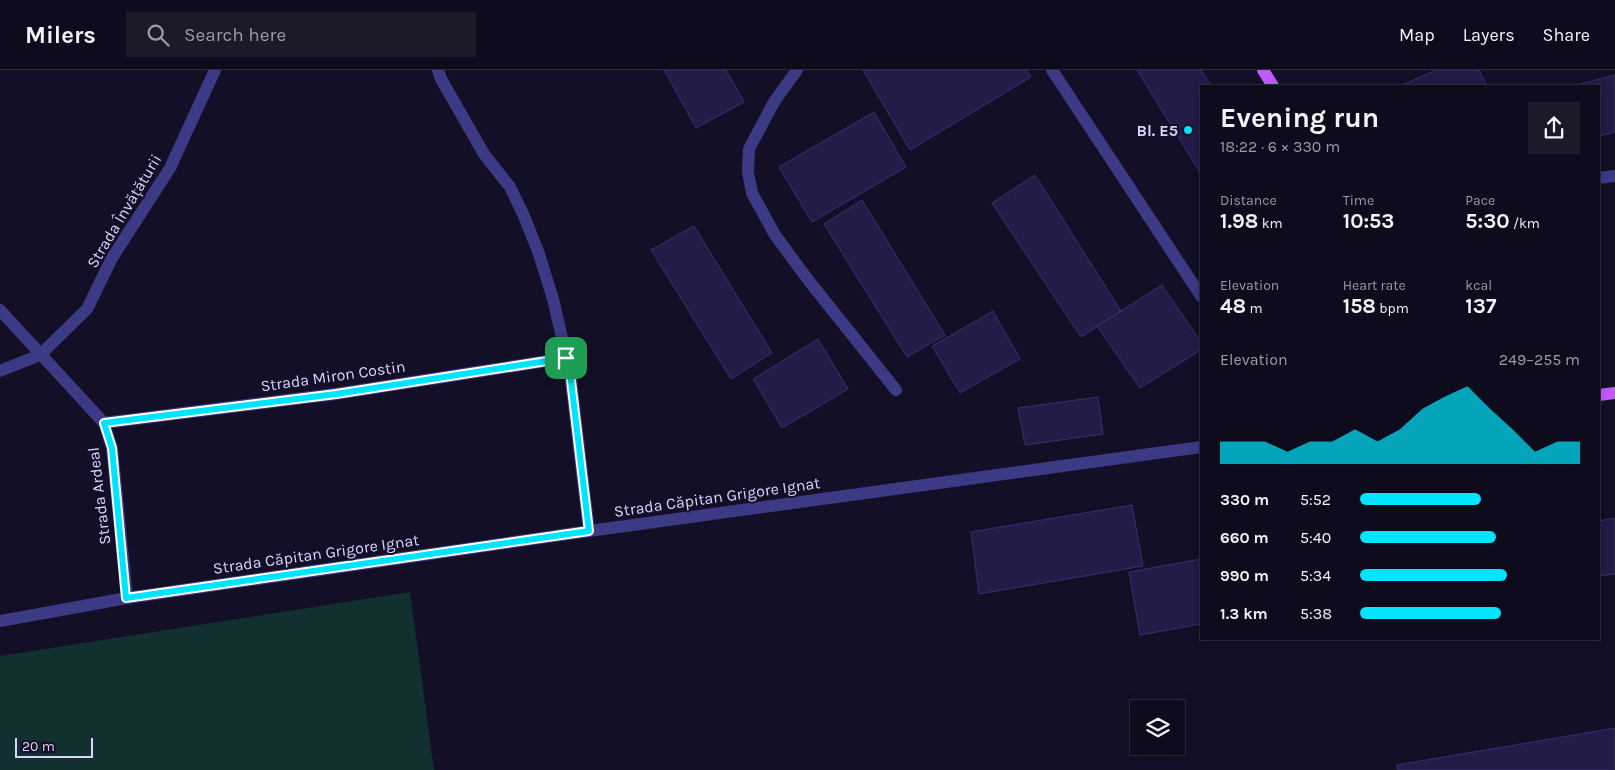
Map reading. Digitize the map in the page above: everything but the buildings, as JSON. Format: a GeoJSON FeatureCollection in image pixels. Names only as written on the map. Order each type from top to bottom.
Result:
{"type":"FeatureCollection","features":[{"type":"Feature","properties":{"kind":"main road"},"geometry":{"type":"LineString","coordinates":[[1263,70],[1272,85]]}},
{"type":"Feature","properties":{"kind":"main road"},"geometry":{"type":"LineString","coordinates":[[1600,395],[1615,393]]}},
{"type":"Feature","properties":{"kind":"street","name":"Strada Învățăturii"},"geometry":{"type":"LineString","coordinates":[[40,355],[87,309],[112,258],[170,168],[215,70]]}},
{"type":"Feature","properties":{"kind":"street"},"geometry":{"type":"LineString","coordinates":[[438,70],[445,86],[484,154],[510,187],[539,254],[553,299],[570,372],[589,531]]}},
{"type":"Feature","properties":{"kind":"street"},"geometry":{"type":"LineString","coordinates":[[797,70],[774,102],[749,149],[748,172],[752,193],[775,235],[809,281],[896,390]]}},
{"type":"Feature","properties":{"kind":"street"},"geometry":{"type":"LineString","coordinates":[[1052,70],[1200,294]]}},
{"type":"Feature","properties":{"kind":"street"},"geometry":{"type":"LineString","coordinates":[[1600,178],[1615,176]]}},
{"type":"Feature","properties":{"kind":"street","name":"Strada Ardeal"},"geometry":{"type":"LineString","coordinates":[[0,310],[104,423],[112,448],[126,598]]}},
{"type":"Feature","properties":{"kind":"street"},"geometry":{"type":"LineString","coordinates":[[0,371],[40,355]]}},
{"type":"Feature","properties":{"kind":"street","name":"Strada Miron Costin"},"geometry":{"type":"LineString","coordinates":[[104,423],[336,394],[566,358]]}},
{"type":"Feature","properties":{"kind":"street","name":"Strada Căpitan Grigore Ignat"},"geometry":{"type":"LineString","coordinates":[[0,621],[126,598],[589,531],[1200,447]]}},
{"type":"Feature","properties":{"kind":"green space"},"geometry":{"type":"Polygon","coordinates":[[[410,592],[434,770],[0,770],[0,656],[410,592]]]}},
{"type":"Feature","properties":{"kind":"place","name":"Bl. E5"},"geometry":{"type":"Point","coordinates":[1188,130]}},
{"type":"Feature","properties":{"kind":"route"},"geometry":{"type":"LineString","coordinates":[[566,358],[570,372],[589,531],[126,598],[112,448],[104,423],[336,394],[566,358]]}}]}
